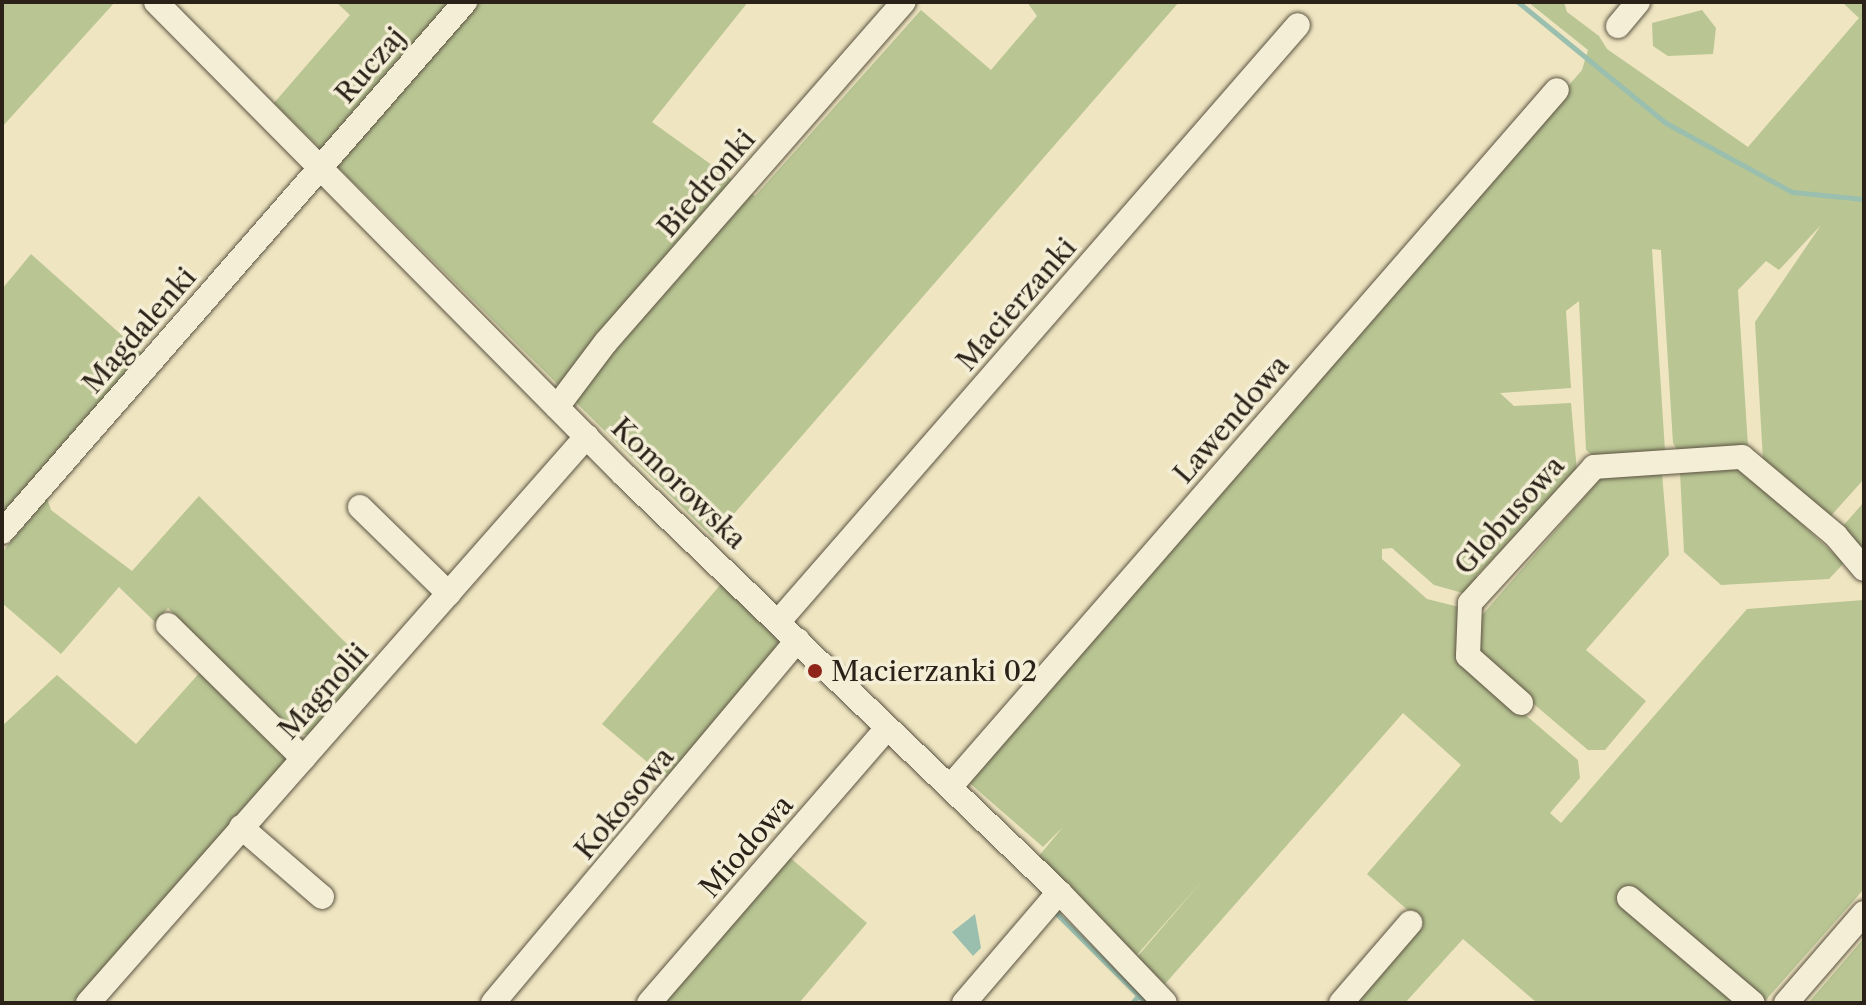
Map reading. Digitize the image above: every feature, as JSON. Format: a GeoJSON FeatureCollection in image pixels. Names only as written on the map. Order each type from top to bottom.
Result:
{"type":"FeatureCollection","features":[{"type":"Feature","properties":{"kind":"street","name":"Komorowska"},"geometry":{"type":"LineString","coordinates":[[156,2],[557,407],[1059,892],[1165,1003]]}},
{"type":"Feature","properties":{"kind":"street","name":"Ruczaj"},"geometry":{"type":"LineString","coordinates":[[321,168],[465,2]]}},
{"type":"Feature","properties":{"kind":"street","name":"Biedronki"},"geometry":{"type":"LineString","coordinates":[[557,407],[606,342],[904,2]]}},
{"type":"Feature","properties":{"kind":"street"},"geometry":{"type":"LineString","coordinates":[[1618,26],[1638,2]]}},
{"type":"Feature","properties":{"kind":"street","name":"Macierzanki"},"geometry":{"type":"LineString","coordinates":[[779,621],[1298,25]]}},
{"type":"Feature","properties":{"kind":"street","name":"Lawendowa"},"geometry":{"type":"LineString","coordinates":[[950,787],[1557,90]]}},
{"type":"Feature","properties":{"kind":"street","name":"Magdalenki"},"geometry":{"type":"LineString","coordinates":[[2,532],[321,168]]}},
{"type":"Feature","properties":{"kind":"street","name":"Magnolii"},"geometry":{"type":"LineString","coordinates":[[88,1003],[587,436]]}},
{"type":"Feature","properties":{"kind":"street","name":"Globusowa"},"geometry":{"type":"LineString","coordinates":[[1521,703],[1468,656],[1470,603],[1594,467],[1742,457],[1836,536],[1864,569]]}},
{"type":"Feature","properties":{"kind":"street"},"geometry":{"type":"LineString","coordinates":[[360,507],[449,594]]}},
{"type":"Feature","properties":{"kind":"street"},"geometry":{"type":"LineString","coordinates":[[168,625],[303,758]]}},
{"type":"Feature","properties":{"kind":"street","name":"Kokosowa"},"geometry":{"type":"LineString","coordinates":[[493,1003],[798,640]]}},
{"type":"Feature","properties":{"kind":"street","name":"Miodowa"},"geometry":{"type":"LineString","coordinates":[[649,1003],[887,728]]}},
{"type":"Feature","properties":{"kind":"street"},"geometry":{"type":"LineString","coordinates":[[241,827],[322,897]]}},
{"type":"Feature","properties":{"kind":"street"},"geometry":{"type":"LineString","coordinates":[[964,1003],[1059,892]]}},
{"type":"Feature","properties":{"kind":"street"},"geometry":{"type":"LineString","coordinates":[[1629,898],[1753,1003]]}},
{"type":"Feature","properties":{"kind":"street"},"geometry":{"type":"LineString","coordinates":[[1786,1003],[1864,913]]}},
{"type":"Feature","properties":{"kind":"street"},"geometry":{"type":"LineString","coordinates":[[1341,1003],[1410,923]]}},
{"type":"Feature","properties":{"kind":"green space"},"geometry":{"type":"Polygon","coordinates":[[[2,2],[115,2],[2,127],[2,2]]]}},
{"type":"Feature","properties":{"kind":"green space"},"geometry":{"type":"Polygon","coordinates":[[[336,2],[456,2],[324,152],[274,103],[350,15],[336,2]]]}},
{"type":"Feature","properties":{"kind":"green space"},"geometry":{"type":"Polygon","coordinates":[[[479,2],[748,2],[652,122],[755,196],[921,10],[991,70],[1037,16],[1027,2],[1179,2],[713,538],[336,165],[479,2]]]}},
{"type":"Feature","properties":{"kind":"green space"},"geometry":{"type":"Polygon","coordinates":[[[1528,2],[1564,2],[1567,12],[1599,36],[1607,49],[1748,147],[1859,18],[1842,2],[1864,2],[1864,479],[1829,518],[1763,460],[1755,322],[1821,225],[1779,270],[1766,261],[1738,290],[1748,446],[1678,451],[1673,443],[1661,250],[1652,249],[1665,451],[1593,456],[1586,450],[1579,301],[1566,311],[1571,388],[1500,393],[1514,406],[1571,403],[1577,472],[1476,576],[1482,581],[1470,595],[1434,585],[1392,548],[1382,549],[1382,559],[1427,599],[1459,607],[1460,659],[1578,760],[1580,778],[1550,813],[1561,823],[1747,609],[1864,600],[1864,889],[1765,1001],[1631,885],[1616,901],[1737,1003],[1537,1003],[1463,939],[1405,1003],[1351,1003],[1421,922],[1367,874],[1461,765],[1403,713],[1165,984],[1137,957],[1203,880],[1136,956],[1038,857],[1063,827],[1043,847],[966,780],[1582,70],[1588,50],[1528,2]]]}},
{"type":"Feature","properties":{"kind":"green space"},"geometry":{"type":"Polygon","coordinates":[[[1702,10],[1716,28],[1713,54],[1668,56],[1653,46],[1652,23],[1702,10]]]}},
{"type":"Feature","properties":{"kind":"green space"},"geometry":{"type":"Polygon","coordinates":[[[31,254],[144,355],[2,521],[2,289],[31,254]]]}},
{"type":"Feature","properties":{"kind":"green space"},"geometry":{"type":"Polygon","coordinates":[[[1742,469],[1844,563],[1829,579],[1721,585],[1684,552],[1680,472],[1742,469]]]}},
{"type":"Feature","properties":{"kind":"green space"},"geometry":{"type":"Polygon","coordinates":[[[1662,474],[1669,555],[1586,650],[1646,701],[1605,750],[1588,750],[1484,662],[1475,643],[1476,622],[1601,478],[1662,474]]]}},
{"type":"Feature","properties":{"kind":"green space"},"geometry":{"type":"Polygon","coordinates":[[[199,496],[370,667],[310,735],[296,734],[168,608],[156,623],[119,587],[61,654],[2,603],[2,552],[47,499],[51,510],[132,571],[199,496]]]}},
{"type":"Feature","properties":{"kind":"green space"},"geometry":{"type":"Polygon","coordinates":[[[1864,502],[1864,554],[1842,527],[1864,502]]]}},
{"type":"Feature","properties":{"kind":"green space"},"geometry":{"type":"Polygon","coordinates":[[[721,584],[777,636],[780,654],[671,782],[602,724],[721,584]]]}},
{"type":"Feature","properties":{"kind":"green space"},"geometry":{"type":"Polygon","coordinates":[[[202,670],[284,748],[285,763],[73,1003],[2,1003],[2,726],[57,675],[136,744],[202,670]]]}},
{"type":"Feature","properties":{"kind":"green space"},"geometry":{"type":"Polygon","coordinates":[[[788,856],[867,923],[799,1003],[662,1003],[788,856]]]}},
{"type":"Feature","properties":{"kind":"green space"},"geometry":{"type":"Polygon","coordinates":[[[1864,938],[1864,1003],[1808,1003],[1822,987],[1864,938]]]}},
{"type":"Feature","properties":{"kind":"shaded area"},"geometry":{"type":"Polygon","coordinates":[[[975,914],[981,948],[973,956],[952,932],[975,914]]]}},
{"type":"Feature","properties":{"kind":"waterway"},"geometry":{"type":"LineString","coordinates":[[1518,2],[1666,123],[1792,192],[1864,199]]}},
{"type":"Feature","properties":{"kind":"waterway"},"geometry":{"type":"LineString","coordinates":[[1055,912],[1146,1003]]}},
{"type":"Feature","properties":{"kind":"waterway"},"geometry":{"type":"LineString","coordinates":[[1132,1003],[1139,995]]}},
{"type":"Feature","properties":{"kind":"place","name":"Macierzanki 02"},"geometry":{"type":"Point","coordinates":[815,671]}}]}
